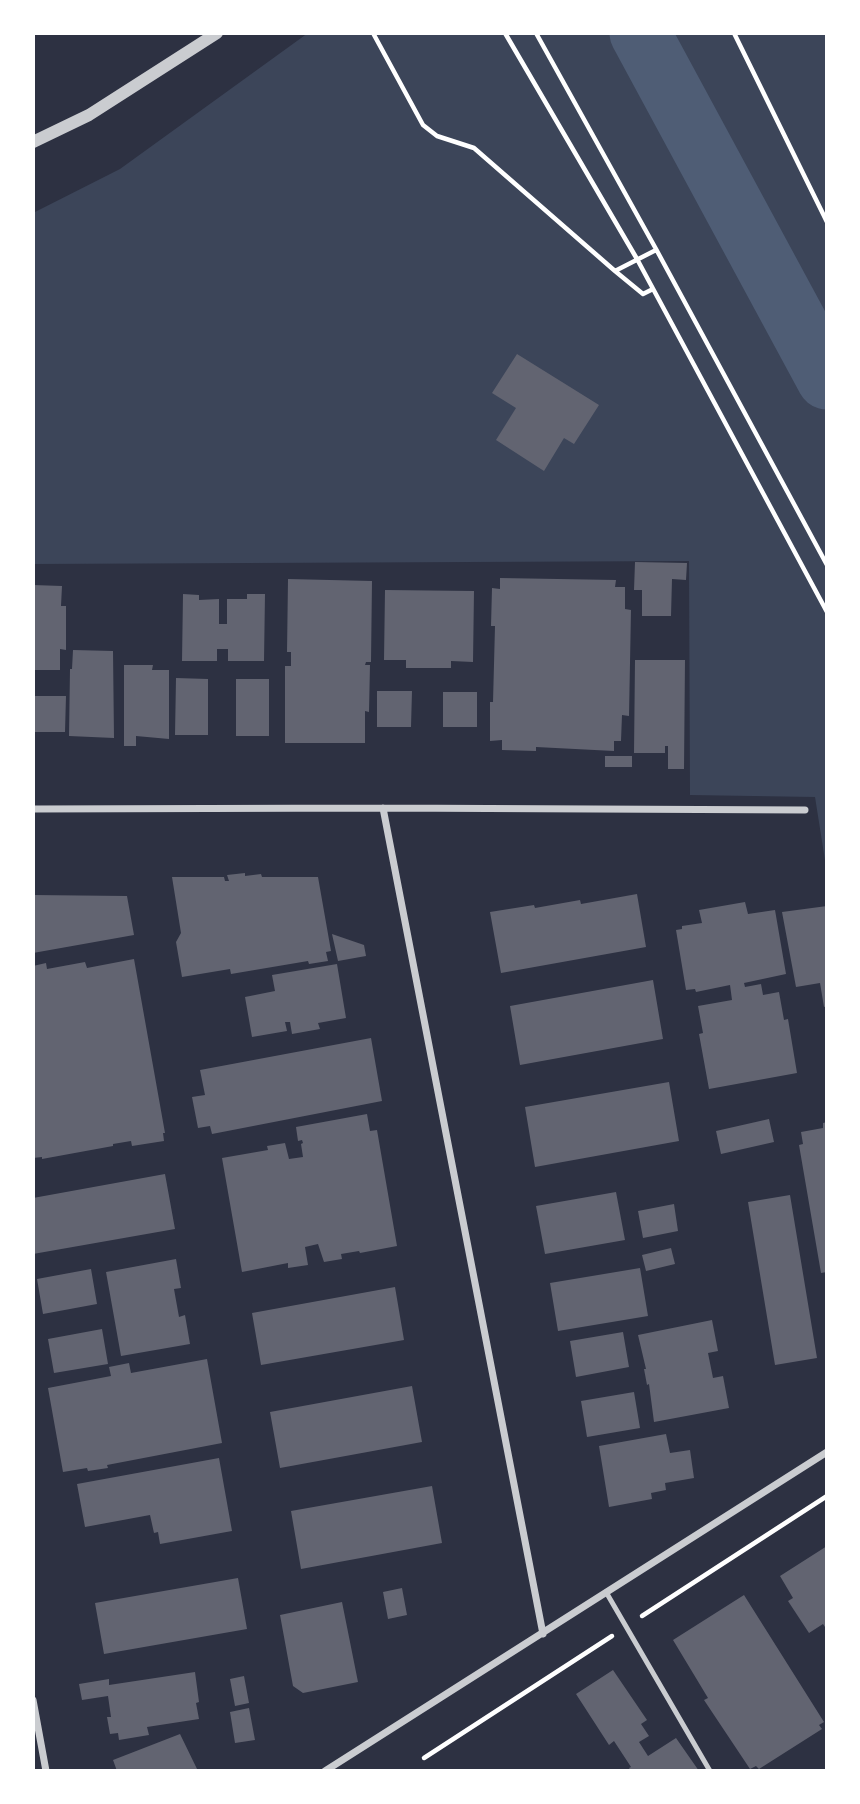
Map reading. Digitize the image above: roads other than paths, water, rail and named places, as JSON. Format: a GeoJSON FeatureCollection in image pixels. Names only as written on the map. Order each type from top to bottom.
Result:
{"type":"FeatureCollection","features":[{"type":"Feature","properties":{"kind":"street"},"geometry":{"type":"LineString","coordinates":[[33,142],[89,115],[217,33]]}},
{"type":"Feature","properties":{"kind":"street"},"geometry":{"type":"LineString","coordinates":[[383,808],[543,1634]]}},
{"type":"Feature","properties":{"kind":"street"},"geometry":{"type":"LineString","coordinates":[[33,809],[805,810]]}},
{"type":"Feature","properties":{"kind":"street"},"geometry":{"type":"LineString","coordinates":[[325,1771],[827,1452]]}},
{"type":"Feature","properties":{"kind":"street"},"geometry":{"type":"LineString","coordinates":[[33,1699],[46,1771]]}},
{"type":"Feature","properties":{"kind":"lane"},"geometry":{"type":"LineString","coordinates":[[606,1592],[710,1771]]}},
{"type":"Feature","properties":{"kind":"waterway"},"geometry":{"type":"LineString","coordinates":[[640,33],[827,379]]}}]}
